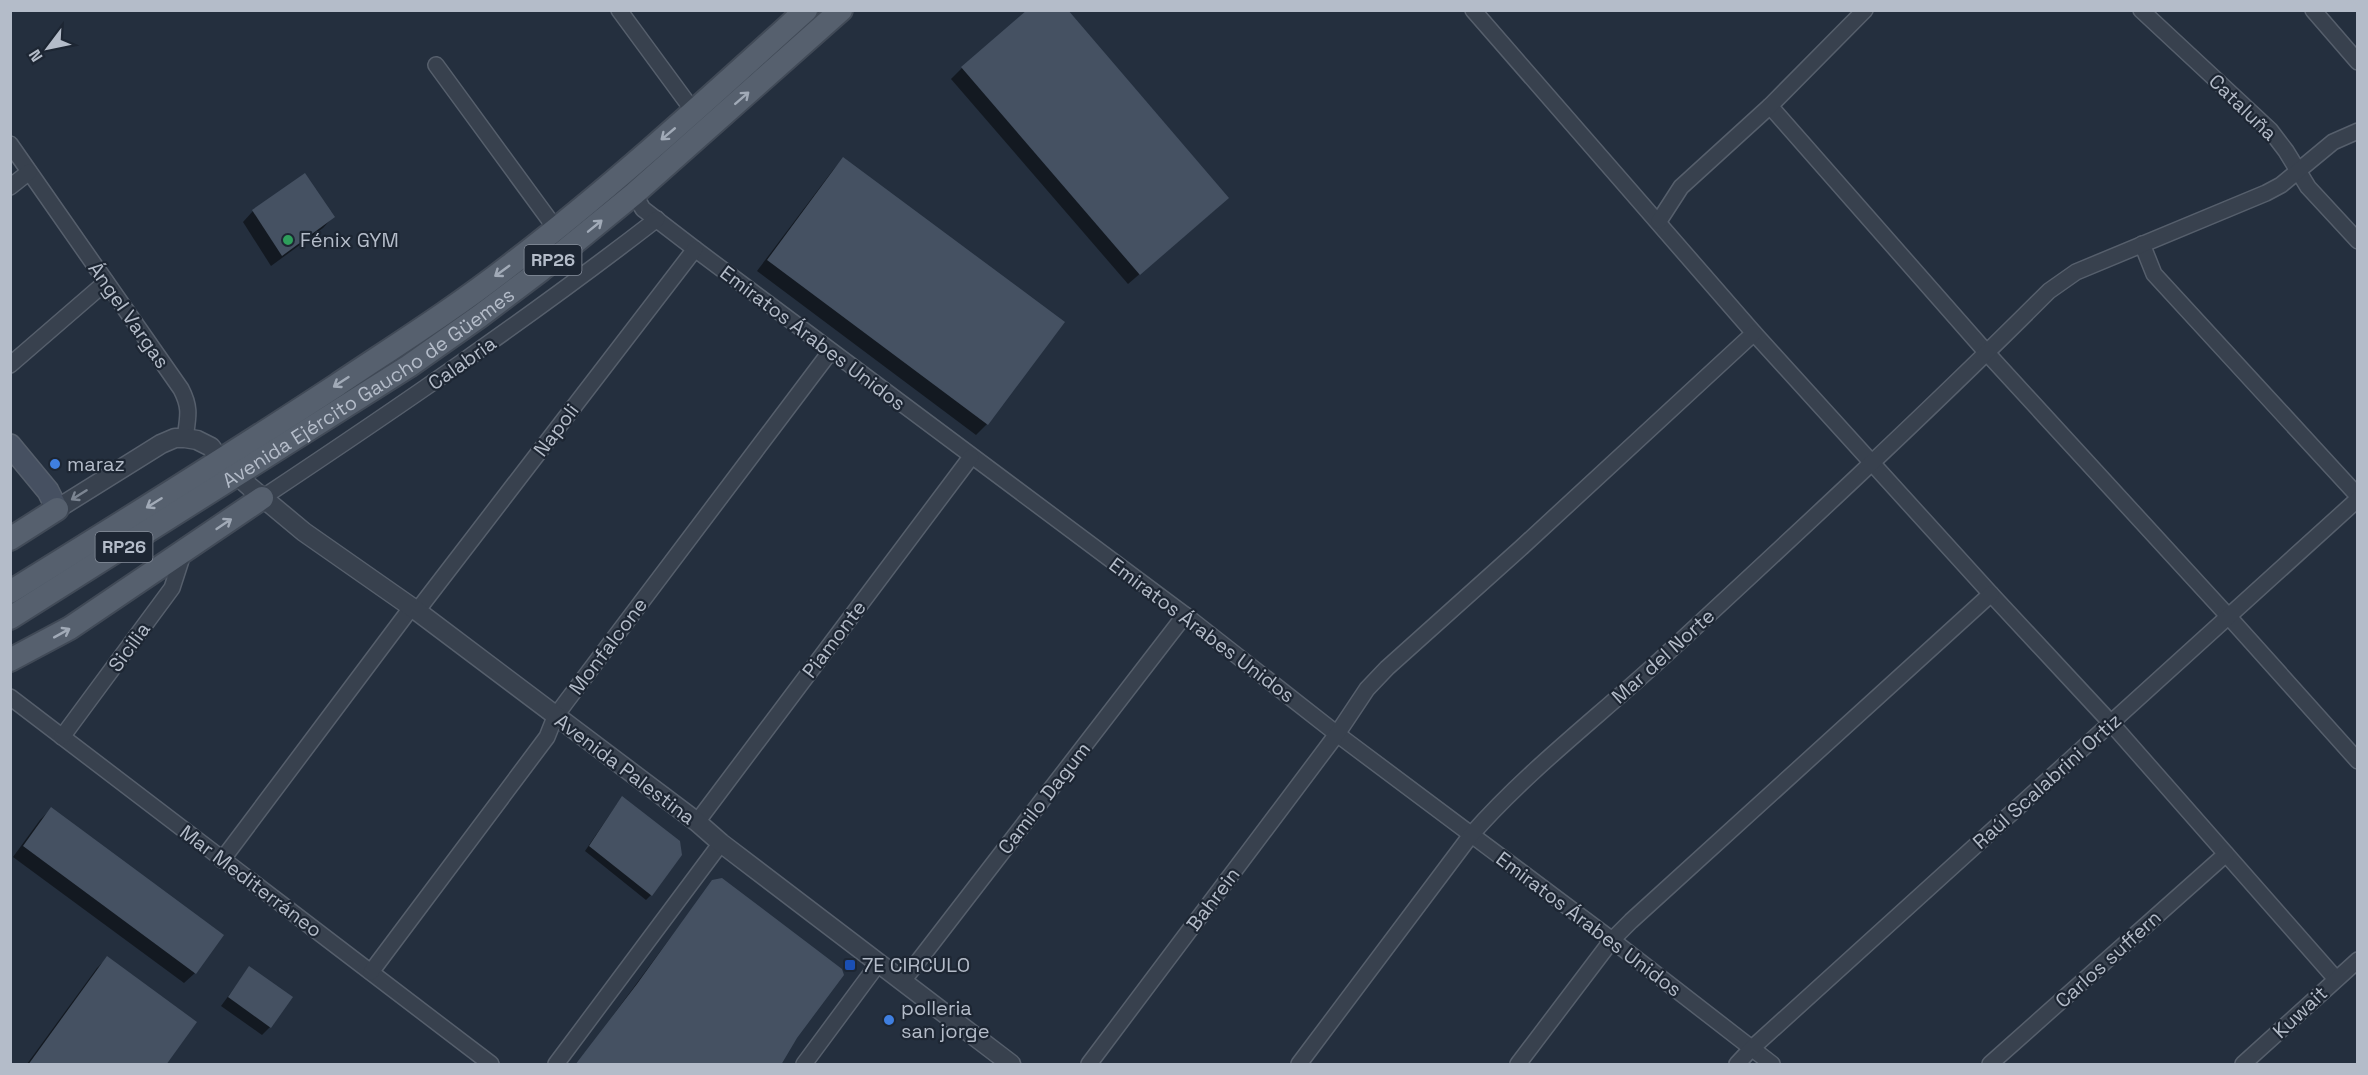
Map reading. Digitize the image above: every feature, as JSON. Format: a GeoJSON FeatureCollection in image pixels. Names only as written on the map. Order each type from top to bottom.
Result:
{"type":"FeatureCollection","features":[{"type":"Feature","properties":{"kind":"main road","name":"Avenida Ejército Gaucho de Güemes"},"geometry":{"type":"LineString","coordinates":[[10,618],[229,468],[438,318],[556,229],[694,112],[806,10]]}},
{"type":"Feature","properties":{"kind":"main road","name":"Avenida Ejército Gaucho de Güemes"},"geometry":{"type":"LineString","coordinates":[[10,592],[436,348],[541,270],[634,194],[841,10]]}},
{"type":"Feature","properties":{"kind":"main road"},"geometry":{"type":"LineString","coordinates":[[10,446],[48,491],[57,509],[10,539]]}},
{"type":"Feature","properties":{"kind":"main road"},"geometry":{"type":"LineString","coordinates":[[10,660],[70,628],[262,498]]}},
{"type":"Feature","properties":{"kind":"street"},"geometry":{"type":"LineString","coordinates":[[619,10],[694,112]]}},
{"type":"Feature","properties":{"kind":"street"},"geometry":{"type":"LineString","coordinates":[[1473,10],[1659,221],[1754,333],[2111,723],[2336,979]]}},
{"type":"Feature","properties":{"kind":"street"},"geometry":{"type":"LineString","coordinates":[[1659,221],[1681,187],[1770,106],[1865,10]]}},
{"type":"Feature","properties":{"kind":"street","name":"Cataluña"},"geometry":{"type":"LineString","coordinates":[[2141,10],[2270,130],[2307,186],[2358,241]]}},
{"type":"Feature","properties":{"kind":"street"},"geometry":{"type":"LineString","coordinates":[[2313,10],[2358,63]]}},
{"type":"Feature","properties":{"kind":"street"},"geometry":{"type":"LineString","coordinates":[[436,65],[556,229]]}},
{"type":"Feature","properties":{"kind":"street"},"geometry":{"type":"LineString","coordinates":[[1770,106],[1987,353],[2358,760]]}},
{"type":"Feature","properties":{"kind":"street","name":"Mar del Norte"},"geometry":{"type":"LineString","coordinates":[[1299,1065],[1471,835],[1524,781],[1873,463],[2049,291],[2063,280],[2142,244],[2266,193],[2281,185],[2333,142],[2358,131]]}},
{"type":"Feature","properties":{"kind":"street","name":"Ángel Vargas"},"geometry":{"type":"LineString","coordinates":[[10,144],[188,401],[185,438]]}},
{"type":"Feature","properties":{"kind":"street"},"geometry":{"type":"LineString","coordinates":[[10,187],[29,172]]}},
{"type":"Feature","properties":{"kind":"street","name":"Emiratos Árabes Unidos"},"geometry":{"type":"LineString","coordinates":[[634,194],[644,209],[695,249],[1185,615],[1337,734],[1612,940],[1772,1065]]}},
{"type":"Feature","properties":{"kind":"street","name":"Calabria"},"geometry":{"type":"LineString","coordinates":[[262,498],[401,405],[538,309],[657,219]]}},
{"type":"Feature","properties":{"kind":"street"},"geometry":{"type":"LineString","coordinates":[[2142,244],[2154,274],[2358,498]]}},
{"type":"Feature","properties":{"kind":"street","name":"Napoli"},"geometry":{"type":"LineString","coordinates":[[222,860],[695,249]]}},
{"type":"Feature","properties":{"kind":"street"},"geometry":{"type":"LineString","coordinates":[[10,365],[106,282]]}},
{"type":"Feature","properties":{"kind":"street","name":"Bahrein"},"geometry":{"type":"LineString","coordinates":[[1089,1065],[1337,734],[1367,689],[1387,668],[1754,333]]}},
{"type":"Feature","properties":{"kind":"street","name":"Monfalcone"},"geometry":{"type":"LineString","coordinates":[[371,972],[547,736],[555,717],[830,352]]}},
{"type":"Feature","properties":{"kind":"street"},"geometry":{"type":"LineString","coordinates":[[57,509],[161,444],[175,438],[197,440],[211,447],[229,468]]}},
{"type":"Feature","properties":{"kind":"street","name":"Piamonte"},"geometry":{"type":"LineString","coordinates":[[697,822],[971,457]]}},
{"type":"Feature","properties":{"kind":"street","name":"Avenida Palestina"},"geometry":{"type":"LineString","coordinates":[[229,468],[304,532],[414,610],[697,822],[721,843],[1011,1065]]}},
{"type":"Feature","properties":{"kind":"street","name":"Raúl Scalabrini Ortiz"},"geometry":{"type":"LineString","coordinates":[[1737,1065],[1751,1049],[2358,498]]}},
{"type":"Feature","properties":{"kind":"street","name":"Sicilia"},"geometry":{"type":"LineString","coordinates":[[62,737],[172,588],[184,551]]}},
{"type":"Feature","properties":{"kind":"street"},"geometry":{"type":"LineString","coordinates":[[1518,1065],[1612,940],[1991,594]]}},
{"type":"Feature","properties":{"kind":"street","name":"Camilo Dagum"},"geometry":{"type":"LineString","coordinates":[[903,981],[1185,615]]}},
{"type":"Feature","properties":{"kind":"street","name":"Mar Mediterráneo"},"geometry":{"type":"LineString","coordinates":[[10,697],[491,1065]]}},
{"type":"Feature","properties":{"kind":"street"},"geometry":{"type":"LineString","coordinates":[[556,1065],[721,843]]}},
{"type":"Feature","properties":{"kind":"street","name":"Carlos suffern"},"geometry":{"type":"LineString","coordinates":[[1990,1065],[2226,854]]}},
{"type":"Feature","properties":{"kind":"street","name":"Kuwait"},"geometry":{"type":"LineString","coordinates":[[2243,1065],[2358,960]]}},
{"type":"Feature","properties":{"kind":"street"},"geometry":{"type":"LineString","coordinates":[[804,1065],[878,964]]}},
{"type":"Feature","properties":{"kind":"building"},"geometry":{"type":"Polygon","coordinates":[[[1027,10],[1068,10],[1229,198],[1140,275],[961,67],[1027,10]]]}},
{"type":"Feature","properties":{"kind":"building"},"geometry":{"type":"Polygon","coordinates":[[[843,157],[1065,322],[988,425],[767,260],[843,157]]]}},
{"type":"Feature","properties":{"kind":"building","name":"Fénix GYM"},"geometry":{"type":"Polygon","coordinates":[[[305,173],[335,217],[282,256],[252,210],[305,173]]]}},
{"type":"Feature","properties":{"kind":"building"},"geometry":{"type":"Polygon","coordinates":[[[622,796],[680,841],[682,855],[652,896],[589,846],[622,796]]]}},
{"type":"Feature","properties":{"kind":"building"},"geometry":{"type":"Polygon","coordinates":[[[51,807],[224,935],[196,974],[23,846],[51,807]]]}},
{"type":"Feature","properties":{"kind":"building"},"geometry":{"type":"Polygon","coordinates":[[[722,878],[842,969],[844,975],[797,1038],[781,1065],[575,1065],[712,880],[722,878]]]}},
{"type":"Feature","properties":{"kind":"building"},"geometry":{"type":"Polygon","coordinates":[[[107,956],[197,1022],[166,1065],[28,1065],[107,956]]]}},
{"type":"Feature","properties":{"kind":"building"},"geometry":{"type":"Polygon","coordinates":[[[249,966],[293,997],[271,1028],[228,997],[249,966]]]}},
{"type":"Feature","properties":{"kind":"place","name":"Fénix GYM"},"geometry":{"type":"Point","coordinates":[288,240]}},
{"type":"Feature","properties":{"kind":"place","name":"maraz"},"geometry":{"type":"Point","coordinates":[55,464]}},
{"type":"Feature","properties":{"kind":"place","name":"7E CIRCULO"},"geometry":{"type":"Point","coordinates":[850,965]}},
{"type":"Feature","properties":{"kind":"place","name":"polleria san jorge"},"geometry":{"type":"Point","coordinates":[889,1020]}}]}
